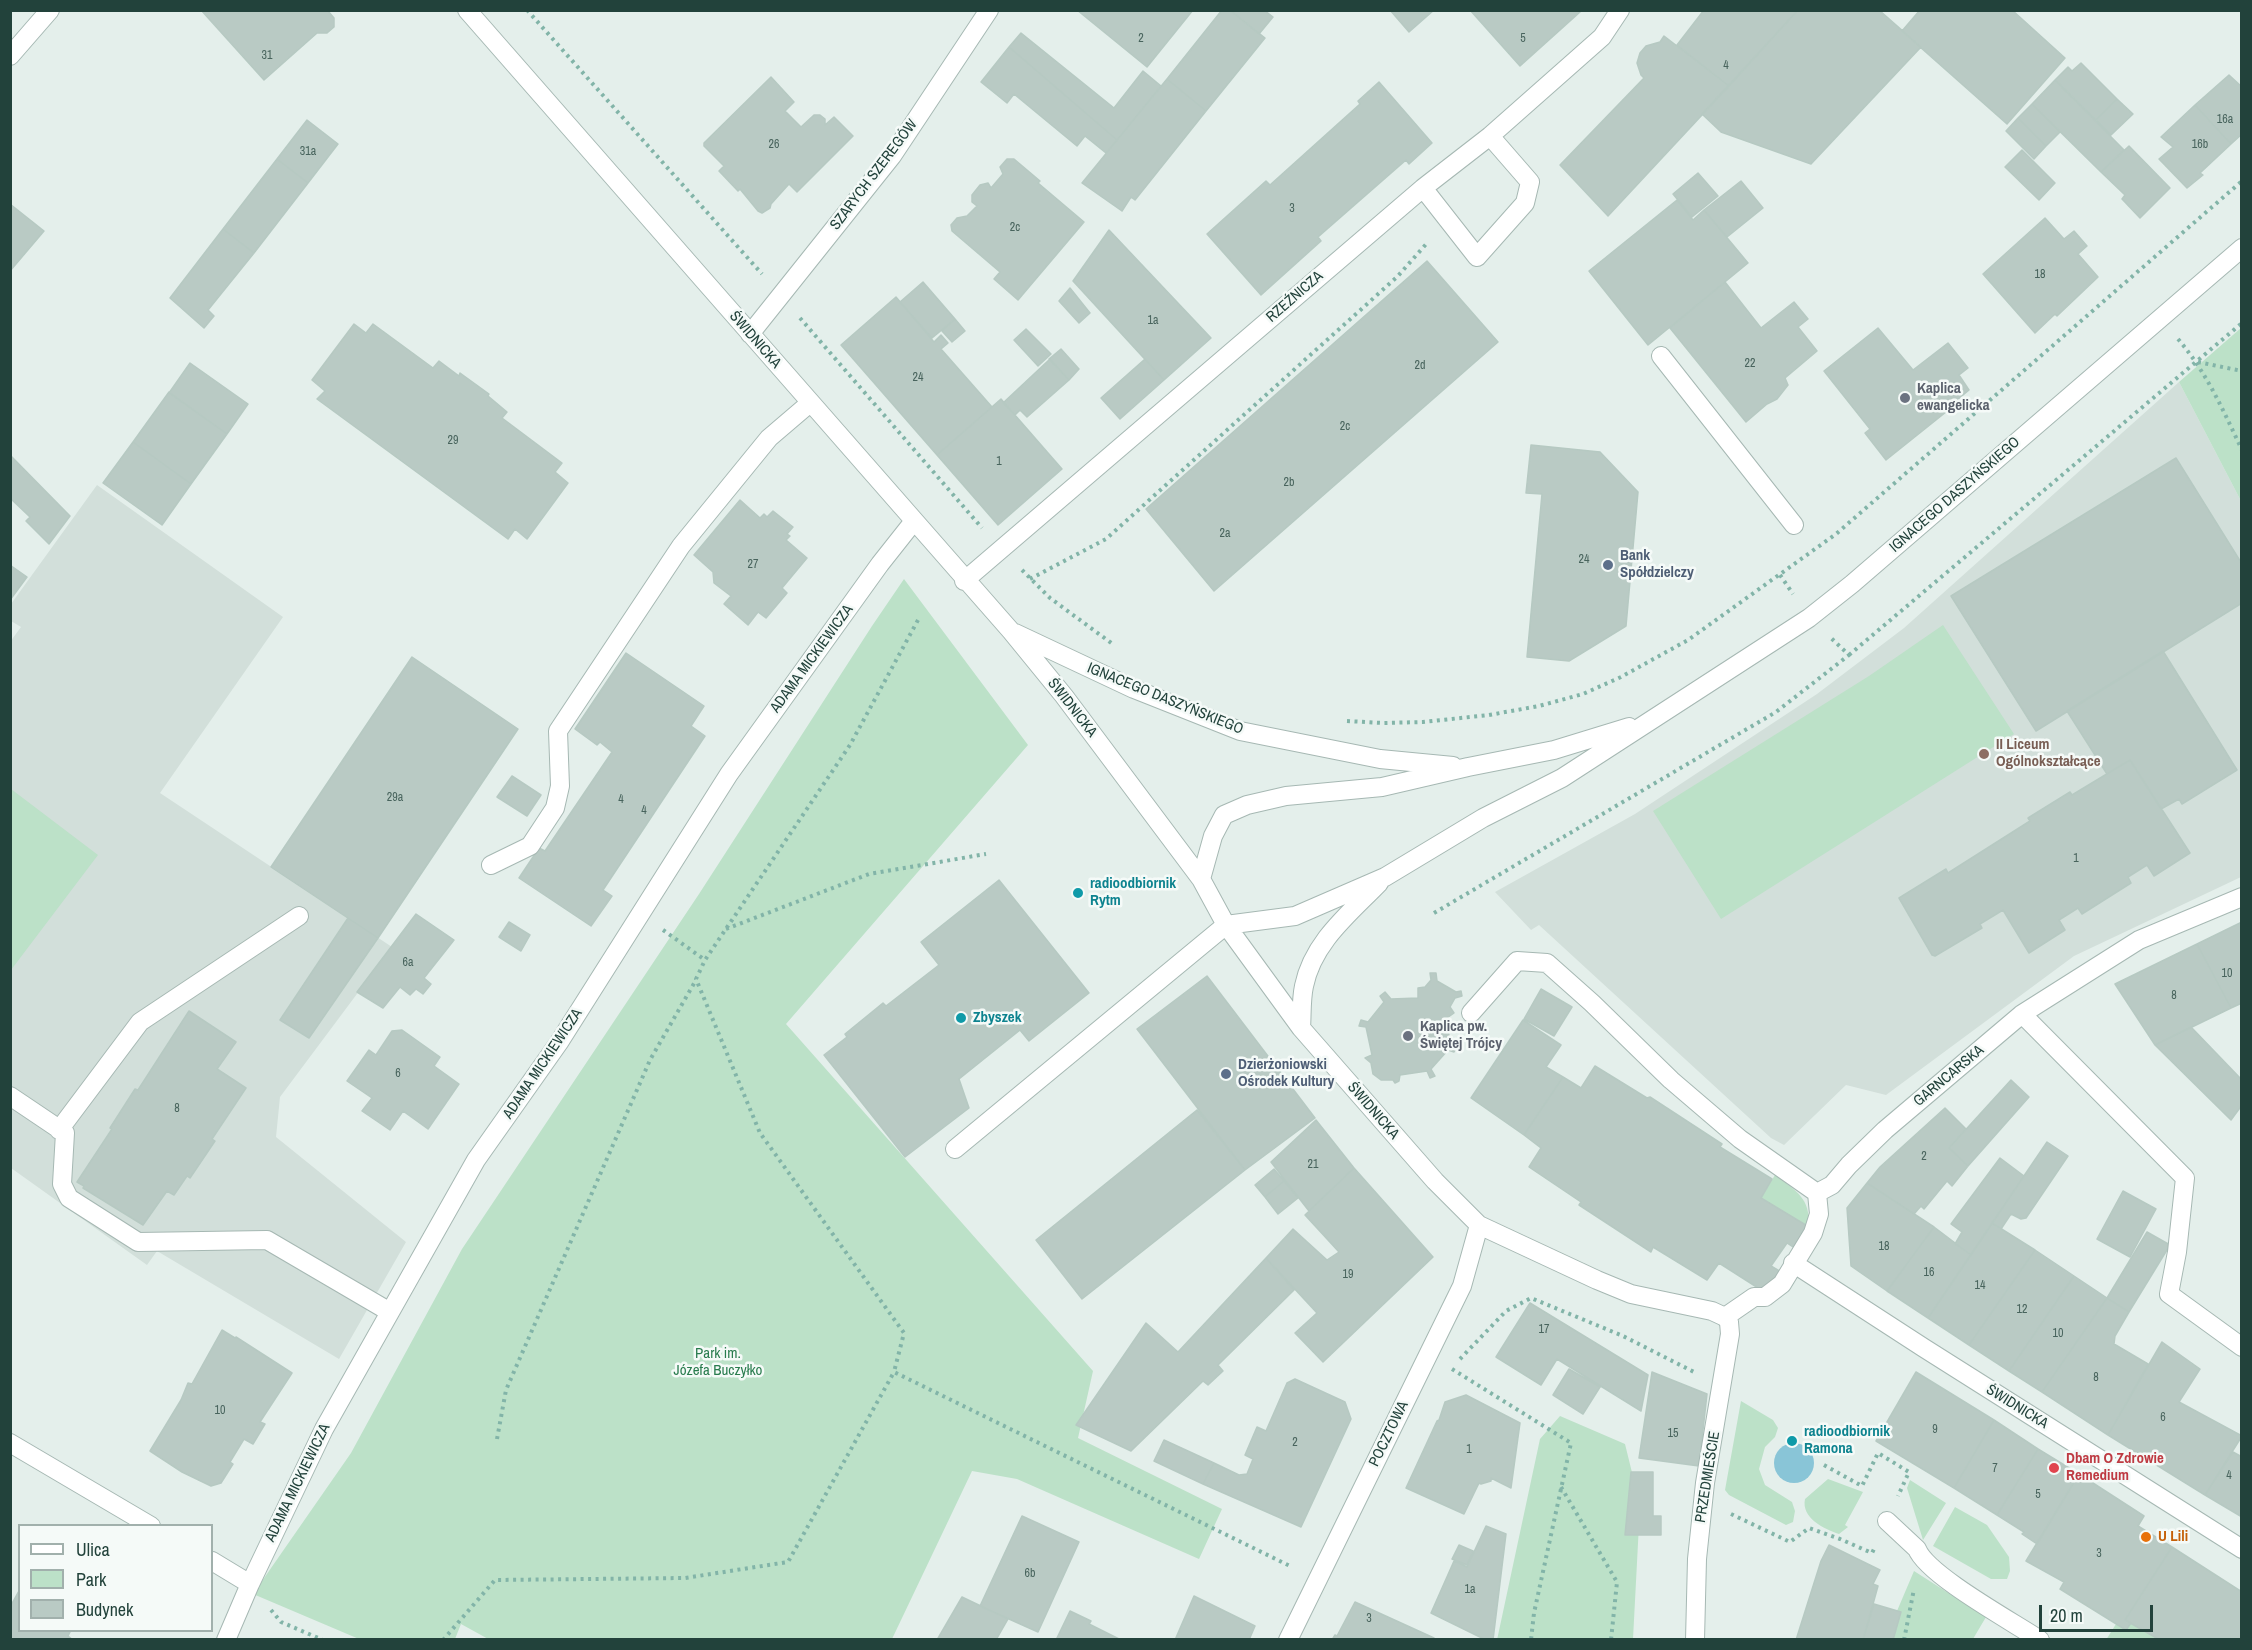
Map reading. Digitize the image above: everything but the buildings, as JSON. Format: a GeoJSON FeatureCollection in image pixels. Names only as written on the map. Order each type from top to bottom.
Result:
{"type":"FeatureCollection","features":[{"type":"Feature","properties":{"kind":"street"},"geometry":{"type":"LineString","coordinates":[[10,56],[50,10]]}},
{"type":"Feature","properties":{"kind":"street","name":"ŚWIDNICKA"},"geometry":{"type":"LineString","coordinates":[[467,10],[964,581],[1011,632],[1064,696],[1201,879],[1226,925],[1301,1028],[1435,1181],[1479,1225],[1631,1294],[1712,1311],[1725,1317]]}},
{"type":"Feature","properties":{"kind":"street","name":"SZARYCH SZEREGÓW"},"geometry":{"type":"LineString","coordinates":[[750,334],[892,156],[989,10]]}},
{"type":"Feature","properties":{"kind":"street","name":"RZEŹNICZA"},"geometry":{"type":"LineString","coordinates":[[964,581],[1423,188],[1490,136],[1602,37],[1620,10]]}},
{"type":"Feature","properties":{"kind":"street"},"geometry":{"type":"LineString","coordinates":[[1423,188],[1477,257],[1525,203],[1530,182],[1490,136]]}},
{"type":"Feature","properties":{"kind":"street","name":"IGNACEGO DASZYŃSKIEGO"},"geometry":{"type":"LineString","coordinates":[[1226,925],[1295,916],[1385,877],[1483,818],[1562,778],[1809,618],[1852,584],[2241,248]]}},
{"type":"Feature","properties":{"kind":"street"},"geometry":{"type":"LineString","coordinates":[[1661,356],[1794,525]]}},
{"type":"Feature","properties":{"kind":"street"},"geometry":{"type":"LineString","coordinates":[[491,865],[530,846],[555,808],[560,786],[558,731],[681,546],[768,438],[810,403]]}},
{"type":"Feature","properties":{"kind":"street","name":"ADAMA MICKIEWICZA"},"geometry":{"type":"LineString","coordinates":[[226,1640],[250,1584],[324,1429],[476,1160],[560,1041],[729,774],[880,564],[914,521]]}},
{"type":"Feature","properties":{"kind":"street","name":"IGNACEGO DASZYŃSKIEGO"},"geometry":{"type":"LineString","coordinates":[[1011,632],[1134,689],[1240,731],[1380,759],[1468,767]]}},
{"type":"Feature","properties":{"kind":"street","name":"IGNACEGO DASZYŃSKIEGO"},"geometry":{"type":"LineString","coordinates":[[1201,879],[1213,836],[1224,815],[1247,805],[1286,796],[1382,787],[1554,750],[1652,720]]}},
{"type":"Feature","properties":{"kind":"street","name":"IGNACEGO DASZYŃSKIEGO"},"geometry":{"type":"LineString","coordinates":[[1301,1028],[1304,987],[1312,963],[1328,934],[1385,877]]}},
{"type":"Feature","properties":{"kind":"street","name":"GARNCARSKA"},"geometry":{"type":"LineString","coordinates":[[1817,1193],[1832,1185],[1885,1130],[2022,1014],[2139,940],[2241,897]]}},
{"type":"Feature","properties":{"kind":"street"},"geometry":{"type":"LineString","coordinates":[[59,1130],[140,1022],[299,916]]}},
{"type":"Feature","properties":{"kind":"street"},"geometry":{"type":"LineString","coordinates":[[955,1149],[1226,925]]}},
{"type":"Feature","properties":{"kind":"street"},"geometry":{"type":"LineString","coordinates":[[1471,1013],[1517,961],[1547,963],[1592,1003],[1679,1088],[1740,1139],[1817,1193],[1819,1214],[1813,1233],[1782,1284],[1765,1297],[1754,1297],[1725,1317]]}},
{"type":"Feature","properties":{"kind":"street"},"geometry":{"type":"LineString","coordinates":[[2022,1014],[2185,1178],[2169,1294],[2241,1347]]}},
{"type":"Feature","properties":{"kind":"street"},"geometry":{"type":"LineString","coordinates":[[10,1096],[64,1133],[62,1184],[69,1198],[138,1242],[267,1240],[390,1312]]}},
{"type":"Feature","properties":{"kind":"street","name":"POCZTOWA"},"geometry":{"type":"LineString","coordinates":[[1287,1640],[1462,1286],[1479,1225]]}},
{"type":"Feature","properties":{"kind":"street","name":"ŚWIDNICKA"},"geometry":{"type":"LineString","coordinates":[[1793,1263],[2241,1549]]}},
{"type":"Feature","properties":{"kind":"street","name":"PRZEDMIEŚCIE"},"geometry":{"type":"LineString","coordinates":[[1695,1640],[1695,1586],[1703,1501],[1730,1334],[1730,1322],[1725,1317]]}},
{"type":"Feature","properties":{"kind":"street"},"geometry":{"type":"LineString","coordinates":[[10,1443],[148,1524]]}},
{"type":"Feature","properties":{"kind":"street"},"geometry":{"type":"LineString","coordinates":[[1887,1521],[1917,1549],[1920,1556],[1938,1574],[2040,1640]]}},
{"type":"Feature","properties":{"kind":"street"},"geometry":{"type":"LineString","coordinates":[[213,1562],[250,1584]]}},
{"type":"Feature","properties":{"kind":"path"},"geometry":{"type":"LineString","coordinates":[[527,10],[762,274]]}},
{"type":"Feature","properties":{"kind":"path"},"geometry":{"type":"LineString","coordinates":[[1336,720],[1383,723],[1490,715],[1539,706],[1583,694],[1621,677],[1688,640],[1836,534],[2241,181]]}},
{"type":"Feature","properties":{"kind":"path"},"geometry":{"type":"LineString","coordinates":[[1030,579],[1106,539],[1397,277],[1432,237]]}},
{"type":"Feature","properties":{"kind":"path"},"geometry":{"type":"LineString","coordinates":[[794,311],[984,529]]}},
{"type":"Feature","properties":{"kind":"path"},"geometry":{"type":"LineString","coordinates":[[1434,913],[1776,712],[1849,655],[2198,362],[2241,323]]}},
{"type":"Feature","properties":{"kind":"path"},"geometry":{"type":"LineString","coordinates":[[2171,331],[2198,362],[2241,450]]}},
{"type":"Feature","properties":{"kind":"path"},"geometry":{"type":"LineString","coordinates":[[2198,362],[2241,371]]}},
{"type":"Feature","properties":{"kind":"path"},"geometry":{"type":"LineString","coordinates":[[1018,566],[1050,598],[1121,648]]}},
{"type":"Feature","properties":{"kind":"path"},"geometry":{"type":"LineString","coordinates":[[1780,575],[1809,618],[1849,655]]}},
{"type":"Feature","properties":{"kind":"path"},"geometry":{"type":"LineString","coordinates":[[497,1439],[506,1390],[650,1060],[705,960],[850,745],[918,620]]}},
{"type":"Feature","properties":{"kind":"path"},"geometry":{"type":"LineString","coordinates":[[726,929],[868,874],[986,854]]}},
{"type":"Feature","properties":{"kind":"path"},"geometry":{"type":"LineString","coordinates":[[641,914],[705,960]]}},
{"type":"Feature","properties":{"kind":"path"},"geometry":{"type":"LineString","coordinates":[[443,1640],[495,1580],[685,1578],[788,1562],[894,1372],[904,1333],[760,1133],[696,979]]}},
{"type":"Feature","properties":{"kind":"path"},"geometry":{"type":"LineString","coordinates":[[1451,1368],[1506,1311],[1531,1298],[1623,1336],[1700,1375]]}},
{"type":"Feature","properties":{"kind":"path"},"geometry":{"type":"LineString","coordinates":[[1428,1354],[1571,1443],[1534,1613],[1531,1640]]}},
{"type":"Feature","properties":{"kind":"path"},"geometry":{"type":"LineString","coordinates":[[894,1372],[1317,1579]]}},
{"type":"Feature","properties":{"kind":"path"},"geometry":{"type":"LineString","coordinates":[[1703,1501],[1790,1542],[1809,1528],[1872,1553],[1909,1472],[1878,1453],[1862,1486],[1824,1465]]}},
{"type":"Feature","properties":{"kind":"path"},"geometry":{"type":"LineString","coordinates":[[1561,1487],[1617,1582],[1611,1640]]}},
{"type":"Feature","properties":{"kind":"path"},"geometry":{"type":"LineString","coordinates":[[1904,1640],[1920,1556]]}},
{"type":"Feature","properties":{"kind":"path"},"geometry":{"type":"LineString","coordinates":[[250,1584],[281,1622],[323,1640]]}},
{"type":"Feature","properties":{"kind":"shaded area","name":"II Liceum Ogólnokształcące"},"geometry":{"type":"Polygon","coordinates":[[[2179,382],[2241,501],[2241,877],[2074,956],[1886,1095],[1846,1085],[1784,1145],[1771,1138],[1539,925],[1531,930],[1495,892],[1635,814],[1817,694],[1904,628],[2179,382]]]}},
{"type":"Feature","properties":{"kind":"shaded area"},"geometry":{"type":"Polygon","coordinates":[[[97,485],[283,617],[160,793],[392,947],[280,1097],[276,1137],[406,1242],[339,1359],[157,1251],[147,1265],[11,1168],[10,642],[21,627],[11,621],[11,604],[97,485]]]}},
{"type":"Feature","properties":{"kind":"green space"},"geometry":{"type":"Polygon","coordinates":[[[2241,328],[2241,501],[2179,382],[2241,328]]]}},
{"type":"Feature","properties":{"kind":"green space","name":"Park im. Józefa Buczyłko"},"geometry":{"type":"Polygon","coordinates":[[[904,579],[1028,745],[786,1024],[1093,1371],[1078,1438],[1222,1509],[1199,1559],[1017,1479],[972,1471],[892,1639],[490,1640],[461,1624],[455,1639],[359,1639],[253,1594],[351,1453],[462,1249],[699,894],[904,579]]]}},
{"type":"Feature","properties":{"kind":"green space"},"geometry":{"type":"Polygon","coordinates":[[[1943,625],[2014,734],[1721,919],[1653,811],[1869,676],[1943,625]]]}},
{"type":"Feature","properties":{"kind":"green space"},"geometry":{"type":"Polygon","coordinates":[[[11,789],[98,855],[10,970],[11,789]]]}},
{"type":"Feature","properties":{"kind":"green space"},"geometry":{"type":"Polygon","coordinates":[[[1775,1175],[1801,1196],[1807,1209],[1809,1227],[1761,1198],[1775,1175]]]}},
{"type":"Feature","properties":{"kind":"green space"},"geometry":{"type":"Polygon","coordinates":[[[1741,1401],[1773,1420],[1778,1428],[1775,1437],[1765,1447],[1759,1469],[1765,1485],[1792,1502],[1795,1511],[1793,1522],[1786,1525],[1729,1495],[1725,1490],[1741,1401]]]}},
{"type":"Feature","properties":{"kind":"green space"},"geometry":{"type":"Polygon","coordinates":[[[1560,1416],[1625,1444],[1640,1505],[1633,1639],[1497,1640],[1540,1439],[1560,1416]]]}},
{"type":"Feature","properties":{"kind":"green space"},"geometry":{"type":"Polygon","coordinates":[[[1828,1479],[1863,1492],[1845,1525],[1848,1527],[1839,1534],[1815,1522],[1805,1506],[1805,1499],[1828,1479]]]}},
{"type":"Feature","properties":{"kind":"green space"},"geometry":{"type":"Polygon","coordinates":[[[1910,1480],[1946,1503],[1923,1540],[1907,1488],[1910,1480]]]}},
{"type":"Feature","properties":{"kind":"green space"},"geometry":{"type":"Polygon","coordinates":[[[1955,1507],[1987,1525],[2009,1557],[2010,1571],[2007,1579],[1991,1579],[1933,1546],[1955,1507]]]}},
{"type":"Feature","properties":{"kind":"green space"},"geometry":{"type":"Polygon","coordinates":[[[1914,1571],[1986,1617],[1973,1639],[1893,1640],[1900,1613],[1897,1611],[1914,1571]]]}},
{"type":"Feature","properties":{"kind":"green space"},"geometry":{"type":"Polygon","coordinates":[[[2131,1623],[2160,1640],[2106,1640],[2116,1624],[2126,1630],[2131,1623]]]}},
{"type":"Feature","properties":{"kind":"water"},"geometry":{"type":"Polygon","coordinates":[[[1794,1443],[1802,1444],[1808,1449],[1813,1455],[1813,1471],[1808,1477],[1802,1482],[1794,1483],[1786,1482],[1780,1477],[1775,1471],[1774,1463],[1775,1455],[1780,1449],[1786,1444],[1794,1443]]]}},
{"type":"Feature","properties":{"kind":"place","name":"Kaplica ewangelicka"},"geometry":{"type":"Point","coordinates":[1905,398]}},
{"type":"Feature","properties":{"kind":"place","name":"Bank Spółdzielczy"},"geometry":{"type":"Point","coordinates":[1608,565]}},
{"type":"Feature","properties":{"kind":"place","name":"II Liceum Ogólnokształcące"},"geometry":{"type":"Point","coordinates":[1984,754]}},
{"type":"Feature","properties":{"kind":"place","name":"radioodbiornik Rytm"},"geometry":{"type":"Point","coordinates":[1078,893]}},
{"type":"Feature","properties":{"kind":"place","name":"Zbyszek"},"geometry":{"type":"Point","coordinates":[961,1018]}},
{"type":"Feature","properties":{"kind":"place","name":"Kaplica pw. Świętej Trójcy"},"geometry":{"type":"Point","coordinates":[1408,1036]}},
{"type":"Feature","properties":{"kind":"place","name":"Dzierżoniowski Ośrodek Kultury"},"geometry":{"type":"Point","coordinates":[1226,1074]}},
{"type":"Feature","properties":{"kind":"place","name":"radioodbiornik Ramona"},"geometry":{"type":"Point","coordinates":[1792,1441]}},
{"type":"Feature","properties":{"kind":"place","name":"Dbam O Zdrowie Remedium"},"geometry":{"type":"Point","coordinates":[2054,1468]}},
{"type":"Feature","properties":{"kind":"place","name":"U Lili"},"geometry":{"type":"Point","coordinates":[2146,1537]}}]}
